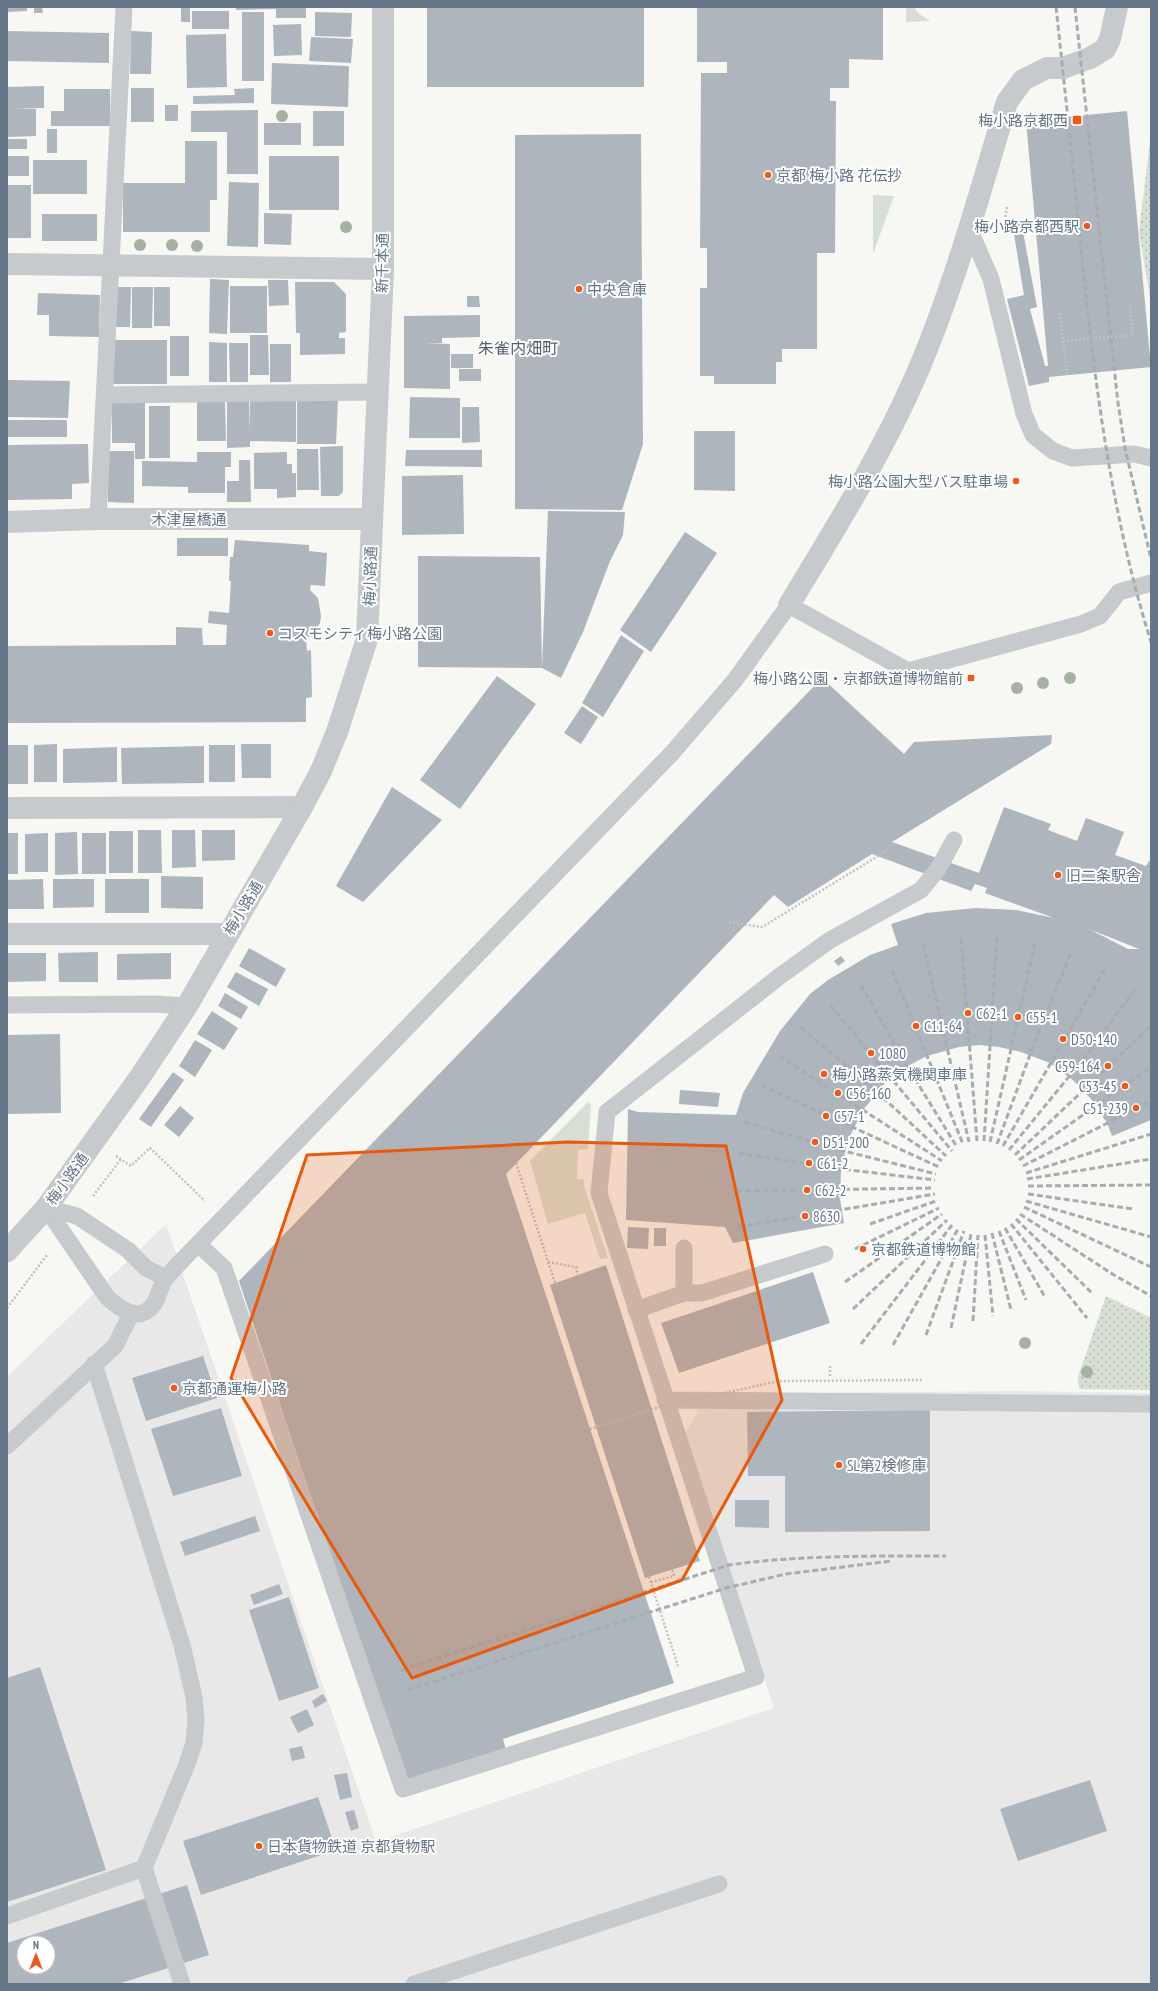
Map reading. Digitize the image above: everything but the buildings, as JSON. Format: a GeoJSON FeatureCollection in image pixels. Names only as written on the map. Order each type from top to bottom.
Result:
{"type":"FeatureCollection","features":[{"type":"Feature","properties":{"kind":"street","name":"新千本通"},"geometry":{"type":"LineString","coordinates":[[372,519],[383,269],[384,7]]}},
{"type":"Feature","properties":{"kind":"street"},"geometry":{"type":"LineString","coordinates":[[789,605],[860,485],[914,380],[943,310],[1007,102],[1023,80],[1047,68],[1063,68],[1090,58],[1105,49],[1110,39],[1117,7]]}},
{"type":"Feature","properties":{"kind":"street"},"geometry":{"type":"LineString","coordinates":[[7,264],[383,269]]}},
{"type":"Feature","properties":{"kind":"street","name":"木津屋橋通"},"geometry":{"type":"LineString","coordinates":[[7,522],[98,519],[372,519]]}},
{"type":"Feature","properties":{"kind":"street","name":"梅小路通"},"geometry":{"type":"LineString","coordinates":[[7,1251],[46,1208],[136,1083],[187,1006],[302,807],[321,771],[337,732],[366,638],[372,519]]}},
{"type":"Feature","properties":{"kind":"street"},"geometry":{"type":"LineString","coordinates":[[7,808],[302,807]]}},
{"type":"Feature","properties":{"kind":"street"},"geometry":{"type":"LineString","coordinates":[[7,934],[228,934]]}},
{"type":"Feature","properties":{"kind":"lane"},"geometry":{"type":"LineString","coordinates":[[98,519],[124,7]]}},
{"type":"Feature","properties":{"kind":"lane"},"geometry":{"type":"LineString","coordinates":[[969,228],[991,279],[1024,414],[1033,435],[1053,451],[1072,458],[1134,454],[1151,458]]}},
{"type":"Feature","properties":{"kind":"lane"},"geometry":{"type":"LineString","coordinates":[[105,395],[377,392]]}},
{"type":"Feature","properties":{"kind":"lane"},"geometry":{"type":"LineString","coordinates":[[46,1208],[107,1297],[118,1307],[131,1314],[146,1312],[154,1305],[166,1278],[672,753],[735,680],[789,605],[908,671],[1081,624],[1100,616],[1119,592],[1151,583]]}},
{"type":"Feature","properties":{"kind":"lane"},"geometry":{"type":"LineString","coordinates":[[198,1244],[224,1268],[403,1789],[756,1677],[599,1193],[607,1112],[830,940],[921,890],[938,869],[954,840]]}},
{"type":"Feature","properties":{"kind":"lane"},"geometry":{"type":"LineString","coordinates":[[7,1005],[156,1004],[187,1006]]}},
{"type":"Feature","properties":{"kind":"lane"},"geometry":{"type":"LineString","coordinates":[[46,1208],[77,1216],[128,1250],[146,1268],[166,1278]]}},
{"type":"Feature","properties":{"kind":"lane"},"geometry":{"type":"LineString","coordinates":[[684,1248],[684,1293]]}},
{"type":"Feature","properties":{"kind":"lane"},"geometry":{"type":"LineString","coordinates":[[636,1310],[684,1293],[702,1293],[825,1254]]}},
{"type":"Feature","properties":{"kind":"lane"},"geometry":{"type":"LineString","coordinates":[[7,1446],[115,1346],[131,1314]]}},
{"type":"Feature","properties":{"kind":"lane"},"geometry":{"type":"LineString","coordinates":[[94,1364],[182,1645],[194,1697],[196,1720],[194,1742],[187,1764],[144,1868],[182,1984]]}},
{"type":"Feature","properties":{"kind":"lane"},"geometry":{"type":"LineString","coordinates":[[665,1400],[1151,1404]]}},
{"type":"Feature","properties":{"kind":"lane"},"geometry":{"type":"LineString","coordinates":[[7,1916],[144,1868]]}},
{"type":"Feature","properties":{"kind":"lane"},"geometry":{"type":"LineString","coordinates":[[414,1984],[719,1884]]}},
{"type":"Feature","properties":{"kind":"path"},"geometry":{"type":"LineString","coordinates":[[1007,207],[1004,224],[1013,227]]}},
{"type":"Feature","properties":{"kind":"path"},"geometry":{"type":"LineString","coordinates":[[1064,341],[1133,334],[1130,306]]}},
{"type":"Feature","properties":{"kind":"path"},"geometry":{"type":"LineString","coordinates":[[1060,313],[1067,376]]}},
{"type":"Feature","properties":{"kind":"path"},"geometry":{"type":"LineString","coordinates":[[729,922],[762,927],[888,850]]}},
{"type":"Feature","properties":{"kind":"path"},"geometry":{"type":"LineString","coordinates":[[114,1155],[131,1166],[150,1148],[209,1205]]}},
{"type":"Feature","properties":{"kind":"path"},"geometry":{"type":"LineString","coordinates":[[516,1163],[555,1283]]}},
{"type":"Feature","properties":{"kind":"path"},"geometry":{"type":"LineString","coordinates":[[548,1262],[576,1267],[578,1275]]}},
{"type":"Feature","properties":{"kind":"path"},"geometry":{"type":"LineString","coordinates":[[830,1373],[830,1366],[830,1381]]}},
{"type":"Feature","properties":{"kind":"path"},"geometry":{"type":"LineString","coordinates":[[590,1429],[659,1407],[779,1381],[922,1380]]}},
{"type":"Feature","properties":{"kind":"path"},"geometry":{"type":"LineString","coordinates":[[651,1582],[674,1576],[672,1569]]}},
{"type":"Feature","properties":{"kind":"path"},"geometry":{"type":"LineString","coordinates":[[649,1577],[678,1666]]}},
{"type":"Feature","properties":{"kind":"highlighted area"},"geometry":{"type":"Polygon","coordinates":[[[568,1142],[726,1146],[782,1400],[682,1580],[412,1678],[231,1378],[307,1155],[568,1142]]]}},
{"type":"Feature","properties":{"kind":"shaded area"},"geometry":{"type":"Polygon","coordinates":[[[906,7],[914,7],[918,13],[930,21],[906,22],[906,7]]]}},
{"type":"Feature","properties":{"kind":"shaded area"},"geometry":{"type":"Polygon","coordinates":[[[1151,132],[1151,303],[1139,232],[1151,132]]]}},
{"type":"Feature","properties":{"kind":"shaded area"},"geometry":{"type":"Polygon","coordinates":[[[873,195],[894,196],[873,254],[873,195]]]}},
{"type":"Feature","properties":{"kind":"shaded area"},"geometry":{"type":"Polygon","coordinates":[[[588,1102],[591,1104],[588,1149],[578,1150],[577,1179],[584,1179],[584,1186],[608,1258],[600,1259],[585,1213],[548,1224],[530,1161],[588,1102]]]}},
{"type":"Feature","properties":{"kind":"shaded area"},"geometry":{"type":"Polygon","coordinates":[[[166,1224],[376,1842],[774,1708],[685,1433],[697,1413],[698,1394],[1011,1391],[1151,1393],[1151,1984],[7,1984],[7,1377],[166,1224]]]}},
{"type":"Feature","properties":{"kind":"shaded area"},"geometry":{"type":"Polygon","coordinates":[[[1106,1296],[1151,1318],[1151,1390],[1079,1389],[1078,1377],[1106,1296]]]}},
{"type":"Feature","properties":{"kind":"railway"},"geometry":{"type":"LineString","coordinates":[[1056,7],[1084,281],[1104,438],[1124,541],[1136,592],[1151,642]]}},
{"type":"Feature","properties":{"kind":"railway"},"geometry":{"type":"LineString","coordinates":[[1075,7],[1118,403],[1125,448],[1151,559]]}},
{"type":"Feature","properties":{"kind":"railway"},"geometry":{"type":"LineString","coordinates":[[984,1141],[997,936]]}},
{"type":"Feature","properties":{"kind":"railway"},"geometry":{"type":"LineString","coordinates":[[961,938],[977,1141]]}},
{"type":"Feature","properties":{"kind":"railway"},"geometry":{"type":"LineString","coordinates":[[990,1142],[1035,943]]}},
{"type":"Feature","properties":{"kind":"railway"},"geometry":{"type":"LineString","coordinates":[[923,944],[969,1142]]}},
{"type":"Feature","properties":{"kind":"railway"},"geometry":{"type":"LineString","coordinates":[[997,1144],[1041,1025],[1071,953]]}},
{"type":"Feature","properties":{"kind":"railway"},"geometry":{"type":"LineString","coordinates":[[1003,1146],[1105,969]]}},
{"type":"Feature","properties":{"kind":"railway"},"geometry":{"type":"LineString","coordinates":[[892,970],[963,1144]]}},
{"type":"Feature","properties":{"kind":"railway"},"geometry":{"type":"LineString","coordinates":[[861,985],[907,1066],[957,1147]]}},
{"type":"Feature","properties":{"kind":"railway"},"geometry":{"type":"LineString","coordinates":[[1009,1150],[1089,1052],[1136,988]]}},
{"type":"Feature","properties":{"kind":"railway"},"geometry":{"type":"LineString","coordinates":[[830,1005],[952,1151]]}},
{"type":"Feature","properties":{"kind":"railway"},"geometry":{"type":"LineString","coordinates":[[1015,1155],[1151,1026]]}},
{"type":"Feature","properties":{"kind":"railway"},"geometry":{"type":"LineString","coordinates":[[801,1027],[877,1092],[946,1156]]}},
{"type":"Feature","properties":{"kind":"railway"},"geometry":{"type":"LineString","coordinates":[[779,1056],[942,1161]]}},
{"type":"Feature","properties":{"kind":"railway"},"geometry":{"type":"LineString","coordinates":[[1019,1160],[1151,1067]]}},
{"type":"Feature","properties":{"kind":"railway"},"geometry":{"type":"LineString","coordinates":[[761,1085],[939,1167]]}},
{"type":"Feature","properties":{"kind":"railway"},"geometry":{"type":"LineString","coordinates":[[1023,1166],[1151,1101]]}},
{"type":"Feature","properties":{"kind":"railway"},"geometry":{"type":"LineString","coordinates":[[744,1122],[844,1151],[936,1174]]}},
{"type":"Feature","properties":{"kind":"railway"},"geometry":{"type":"LineString","coordinates":[[1026,1173],[1151,1134]]}},
{"type":"Feature","properties":{"kind":"railway"},"geometry":{"type":"LineString","coordinates":[[738,1153],[841,1169],[935,1180]]}},
{"type":"Feature","properties":{"kind":"railway"},"geometry":{"type":"LineString","coordinates":[[1027,1179],[1151,1159]]}},
{"type":"Feature","properties":{"kind":"railway"},"geometry":{"type":"LineString","coordinates":[[1028,1186],[1151,1185]]}},
{"type":"Feature","properties":{"kind":"railway"},"geometry":{"type":"LineString","coordinates":[[736,1191],[934,1188]]}},
{"type":"Feature","properties":{"kind":"railway"},"geometry":{"type":"LineString","coordinates":[[738,1227],[935,1194]]}},
{"type":"Feature","properties":{"kind":"railway"},"geometry":{"type":"LineString","coordinates":[[1028,1194],[1133,1209]]}},
{"type":"Feature","properties":{"kind":"railway"},"geometry":{"type":"LineString","coordinates":[[870,1224],[936,1201]]}},
{"type":"Feature","properties":{"kind":"railway"},"geometry":{"type":"LineString","coordinates":[[1026,1201],[1151,1237]]}},
{"type":"Feature","properties":{"kind":"railway"},"geometry":{"type":"LineString","coordinates":[[1024,1207],[1151,1267]]}},
{"type":"Feature","properties":{"kind":"railway"},"geometry":{"type":"LineString","coordinates":[[855,1249],[939,1208]]}},
{"type":"Feature","properties":{"kind":"railway"},"geometry":{"type":"LineString","coordinates":[[845,1282],[942,1214]]}},
{"type":"Feature","properties":{"kind":"railway"},"geometry":{"type":"LineString","coordinates":[[1020,1214],[1114,1275],[1151,1296]]}},
{"type":"Feature","properties":{"kind":"railway"},"geometry":{"type":"LineString","coordinates":[[1016,1219],[1093,1294]]}},
{"type":"Feature","properties":{"kind":"railway"},"geometry":{"type":"LineString","coordinates":[[853,1309],[947,1220]]}},
{"type":"Feature","properties":{"kind":"railway"},"geometry":{"type":"LineString","coordinates":[[1011,1224],[1087,1318]]}},
{"type":"Feature","properties":{"kind":"railway"},"geometry":{"type":"LineString","coordinates":[[861,1344],[952,1225]]}},
{"type":"Feature","properties":{"kind":"railway"},"geometry":{"type":"LineString","coordinates":[[1005,1228],[1045,1297]]}},
{"type":"Feature","properties":{"kind":"railway"},"geometry":{"type":"LineString","coordinates":[[893,1345],[958,1229]]}},
{"type":"Feature","properties":{"kind":"railway"},"geometry":{"type":"LineString","coordinates":[[926,1335],[964,1231]]}},
{"type":"Feature","properties":{"kind":"railway"},"geometry":{"type":"LineString","coordinates":[[999,1231],[1026,1300]]}},
{"type":"Feature","properties":{"kind":"railway"},"geometry":{"type":"LineString","coordinates":[[992,1233],[1011,1310]]}},
{"type":"Feature","properties":{"kind":"railway"},"geometry":{"type":"LineString","coordinates":[[951,1328],[971,1234]]}},
{"type":"Feature","properties":{"kind":"railway"},"geometry":{"type":"LineString","coordinates":[[973,1321],[978,1235]]}},
{"type":"Feature","properties":{"kind":"railway"},"geometry":{"type":"LineString","coordinates":[[985,1235],[993,1316]]}},
{"type":"Feature","properties":{"kind":"railway"},"geometry":{"type":"LineString","coordinates":[[401,1670],[729,1565],[783,1559],[864,1556],[946,1556]]}},
{"type":"Feature","properties":{"kind":"railway"},"geometry":{"type":"LineString","coordinates":[[407,1690],[726,1588],[786,1574],[891,1561]]}},
{"type":"Feature","properties":{"kind":"place","name":"梅小路京都西"},"geometry":{"type":"Point","coordinates":[1077,120]}},
{"type":"Feature","properties":{"kind":"place","name":"京都 梅小路 花伝抄"},"geometry":{"type":"Point","coordinates":[768,175]}},
{"type":"Feature","properties":{"kind":"place","name":"梅小路京都西駅"},"geometry":{"type":"Point","coordinates":[1087,226]}},
{"type":"Feature","properties":{"kind":"place","name":"中央倉庫"},"geometry":{"type":"Point","coordinates":[579,289]}},
{"type":"Feature","properties":{"kind":"place","name":"梅小路公園大型バス駐車場"},"geometry":{"type":"Point","coordinates":[1016,481]}},
{"type":"Feature","properties":{"kind":"place","name":"コスモシティ梅小路公園"},"geometry":{"type":"Point","coordinates":[270,633]}},
{"type":"Feature","properties":{"kind":"place","name":"梅小路公園・京都鉄道博物館前"},"geometry":{"type":"Point","coordinates":[971,678]}},
{"type":"Feature","properties":{"kind":"place","name":"旧二条駅舎"},"geometry":{"type":"Point","coordinates":[1058,875]}},
{"type":"Feature","properties":{"kind":"place","name":"C62-1"},"geometry":{"type":"Point","coordinates":[968,1013]}},
{"type":"Feature","properties":{"kind":"place","name":"C55-1"},"geometry":{"type":"Point","coordinates":[1018,1017]}},
{"type":"Feature","properties":{"kind":"place","name":"C11-64"},"geometry":{"type":"Point","coordinates":[916,1026]}},
{"type":"Feature","properties":{"kind":"place","name":"D50-140"},"geometry":{"type":"Point","coordinates":[1063,1039]}},
{"type":"Feature","properties":{"kind":"place","name":"1080"},"geometry":{"type":"Point","coordinates":[871,1053]}},
{"type":"Feature","properties":{"kind":"place","name":"C59-164"},"geometry":{"type":"Point","coordinates":[1108,1066]}},
{"type":"Feature","properties":{"kind":"place","name":"梅小路蒸気機関車庫"},"geometry":{"type":"Point","coordinates":[824,1074]}},
{"type":"Feature","properties":{"kind":"place","name":"C53-45"},"geometry":{"type":"Point","coordinates":[1125,1086]}},
{"type":"Feature","properties":{"kind":"place","name":"C56-160"},"geometry":{"type":"Point","coordinates":[838,1093]}},
{"type":"Feature","properties":{"kind":"place","name":"C51-239"},"geometry":{"type":"Point","coordinates":[1136,1108]}},
{"type":"Feature","properties":{"kind":"place","name":"C57-1"},"geometry":{"type":"Point","coordinates":[826,1116]}},
{"type":"Feature","properties":{"kind":"place","name":"D51-200"},"geometry":{"type":"Point","coordinates":[815,1142]}},
{"type":"Feature","properties":{"kind":"place","name":"C61-2"},"geometry":{"type":"Point","coordinates":[809,1163]}},
{"type":"Feature","properties":{"kind":"place","name":"C62-2"},"geometry":{"type":"Point","coordinates":[807,1190]}},
{"type":"Feature","properties":{"kind":"place","name":"8630"},"geometry":{"type":"Point","coordinates":[805,1216]}},
{"type":"Feature","properties":{"kind":"place","name":"京都鉄道博物館"},"geometry":{"type":"Point","coordinates":[863,1249]}},
{"type":"Feature","properties":{"kind":"place","name":"京都通運梅小路"},"geometry":{"type":"Point","coordinates":[174,1388]}},
{"type":"Feature","properties":{"kind":"place","name":"SL第2検修庫"},"geometry":{"type":"Point","coordinates":[839,1465]}},
{"type":"Feature","properties":{"kind":"place","name":"日本貨物鉄道 京都貨物駅"},"geometry":{"type":"Point","coordinates":[259,1846]}},
{"type":"Feature","properties":{"kind":"district","name":"朱雀内畑町"},"geometry":{"type":"Point","coordinates":[518,348]}}]}
